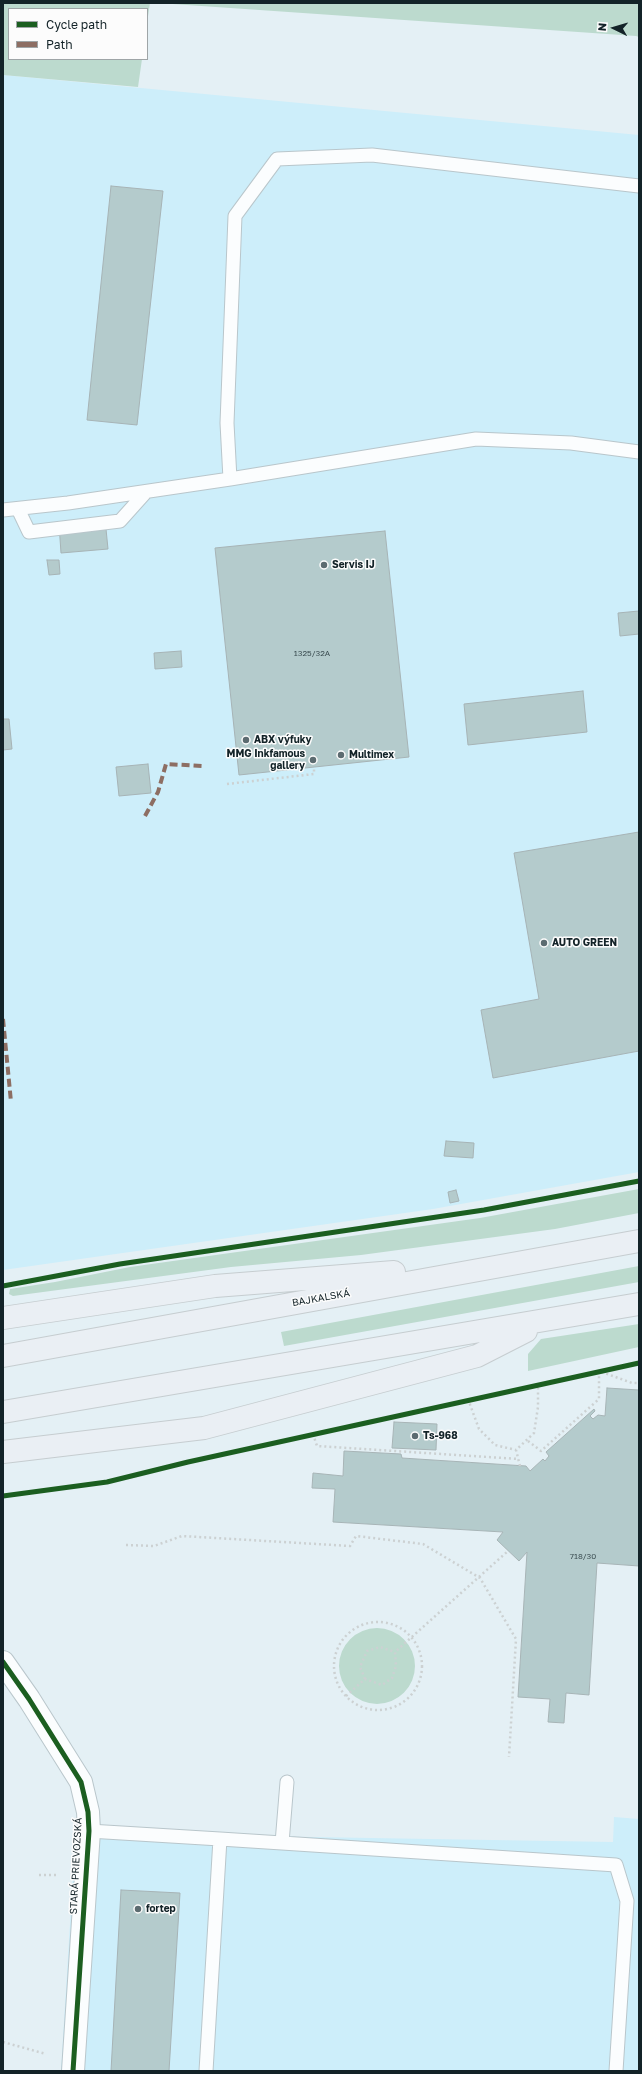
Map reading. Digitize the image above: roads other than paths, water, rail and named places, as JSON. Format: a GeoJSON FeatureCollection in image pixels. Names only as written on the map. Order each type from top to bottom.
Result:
{"type":"FeatureCollection","features":[{"type":"Feature","properties":{"kind":"main road","name":"BAJKALSKÁ"},"geometry":{"type":"LineString","coordinates":[[3,1356],[639,1241]]}},
{"type":"Feature","properties":{"kind":"main road"},"geometry":{"type":"LineString","coordinates":[[3,1318],[215,1286],[511,1264]]}},
{"type":"Feature","properties":{"kind":"main road"},"geometry":{"type":"LineString","coordinates":[[3,1412],[543,1322],[639,1304]]}},
{"type":"Feature","properties":{"kind":"main road"},"geometry":{"type":"LineString","coordinates":[[3,1452],[204,1428],[477,1356],[543,1322]]}},
{"type":"Feature","properties":{"kind":"street","name":"STARÁ PRIEVOZSKÁ"},"geometry":{"type":"LineString","coordinates":[[3,1662],[29,1699],[81,1782],[88,1812],[89,1831],[73,2071]]}},
{"type":"Feature","properties":{"kind":"lane"},"geometry":{"type":"LineString","coordinates":[[230,479],[227,424],[235,216],[277,159],[372,155],[639,186]]}},
{"type":"Feature","properties":{"kind":"lane"},"geometry":{"type":"LineString","coordinates":[[3,510],[146,492],[476,439],[571,443],[639,452]]}},
{"type":"Feature","properties":{"kind":"lane"},"geometry":{"type":"LineString","coordinates":[[18,509],[29,532],[120,521],[146,492]]}},
{"type":"Feature","properties":{"kind":"lane"},"geometry":{"type":"LineString","coordinates":[[282,1843],[288,1782]]}},
{"type":"Feature","properties":{"kind":"lane"},"geometry":{"type":"LineString","coordinates":[[89,1831],[616,1865],[627,1901],[616,2071]]}},
{"type":"Feature","properties":{"kind":"lane"},"geometry":{"type":"LineString","coordinates":[[206,2071],[220,1839]]}},
{"type":"Feature","properties":{"kind":"place","name":"Servis IJ"},"geometry":{"type":"Point","coordinates":[324,565]}},
{"type":"Feature","properties":{"kind":"place","name":"ABX výfuky"},"geometry":{"type":"Point","coordinates":[246,740]}},
{"type":"Feature","properties":{"kind":"place","name":"Multimex"},"geometry":{"type":"Point","coordinates":[341,755]}},
{"type":"Feature","properties":{"kind":"place","name":"MMG Inkfamous gallery"},"geometry":{"type":"Point","coordinates":[313,760]}},
{"type":"Feature","properties":{"kind":"place","name":"AUTO GREEN"},"geometry":{"type":"Point","coordinates":[544,943]}},
{"type":"Feature","properties":{"kind":"place","name":"Ts-968"},"geometry":{"type":"Point","coordinates":[415,1436]}},
{"type":"Feature","properties":{"kind":"place","name":"fortep"},"geometry":{"type":"Point","coordinates":[138,1909]}}]}
